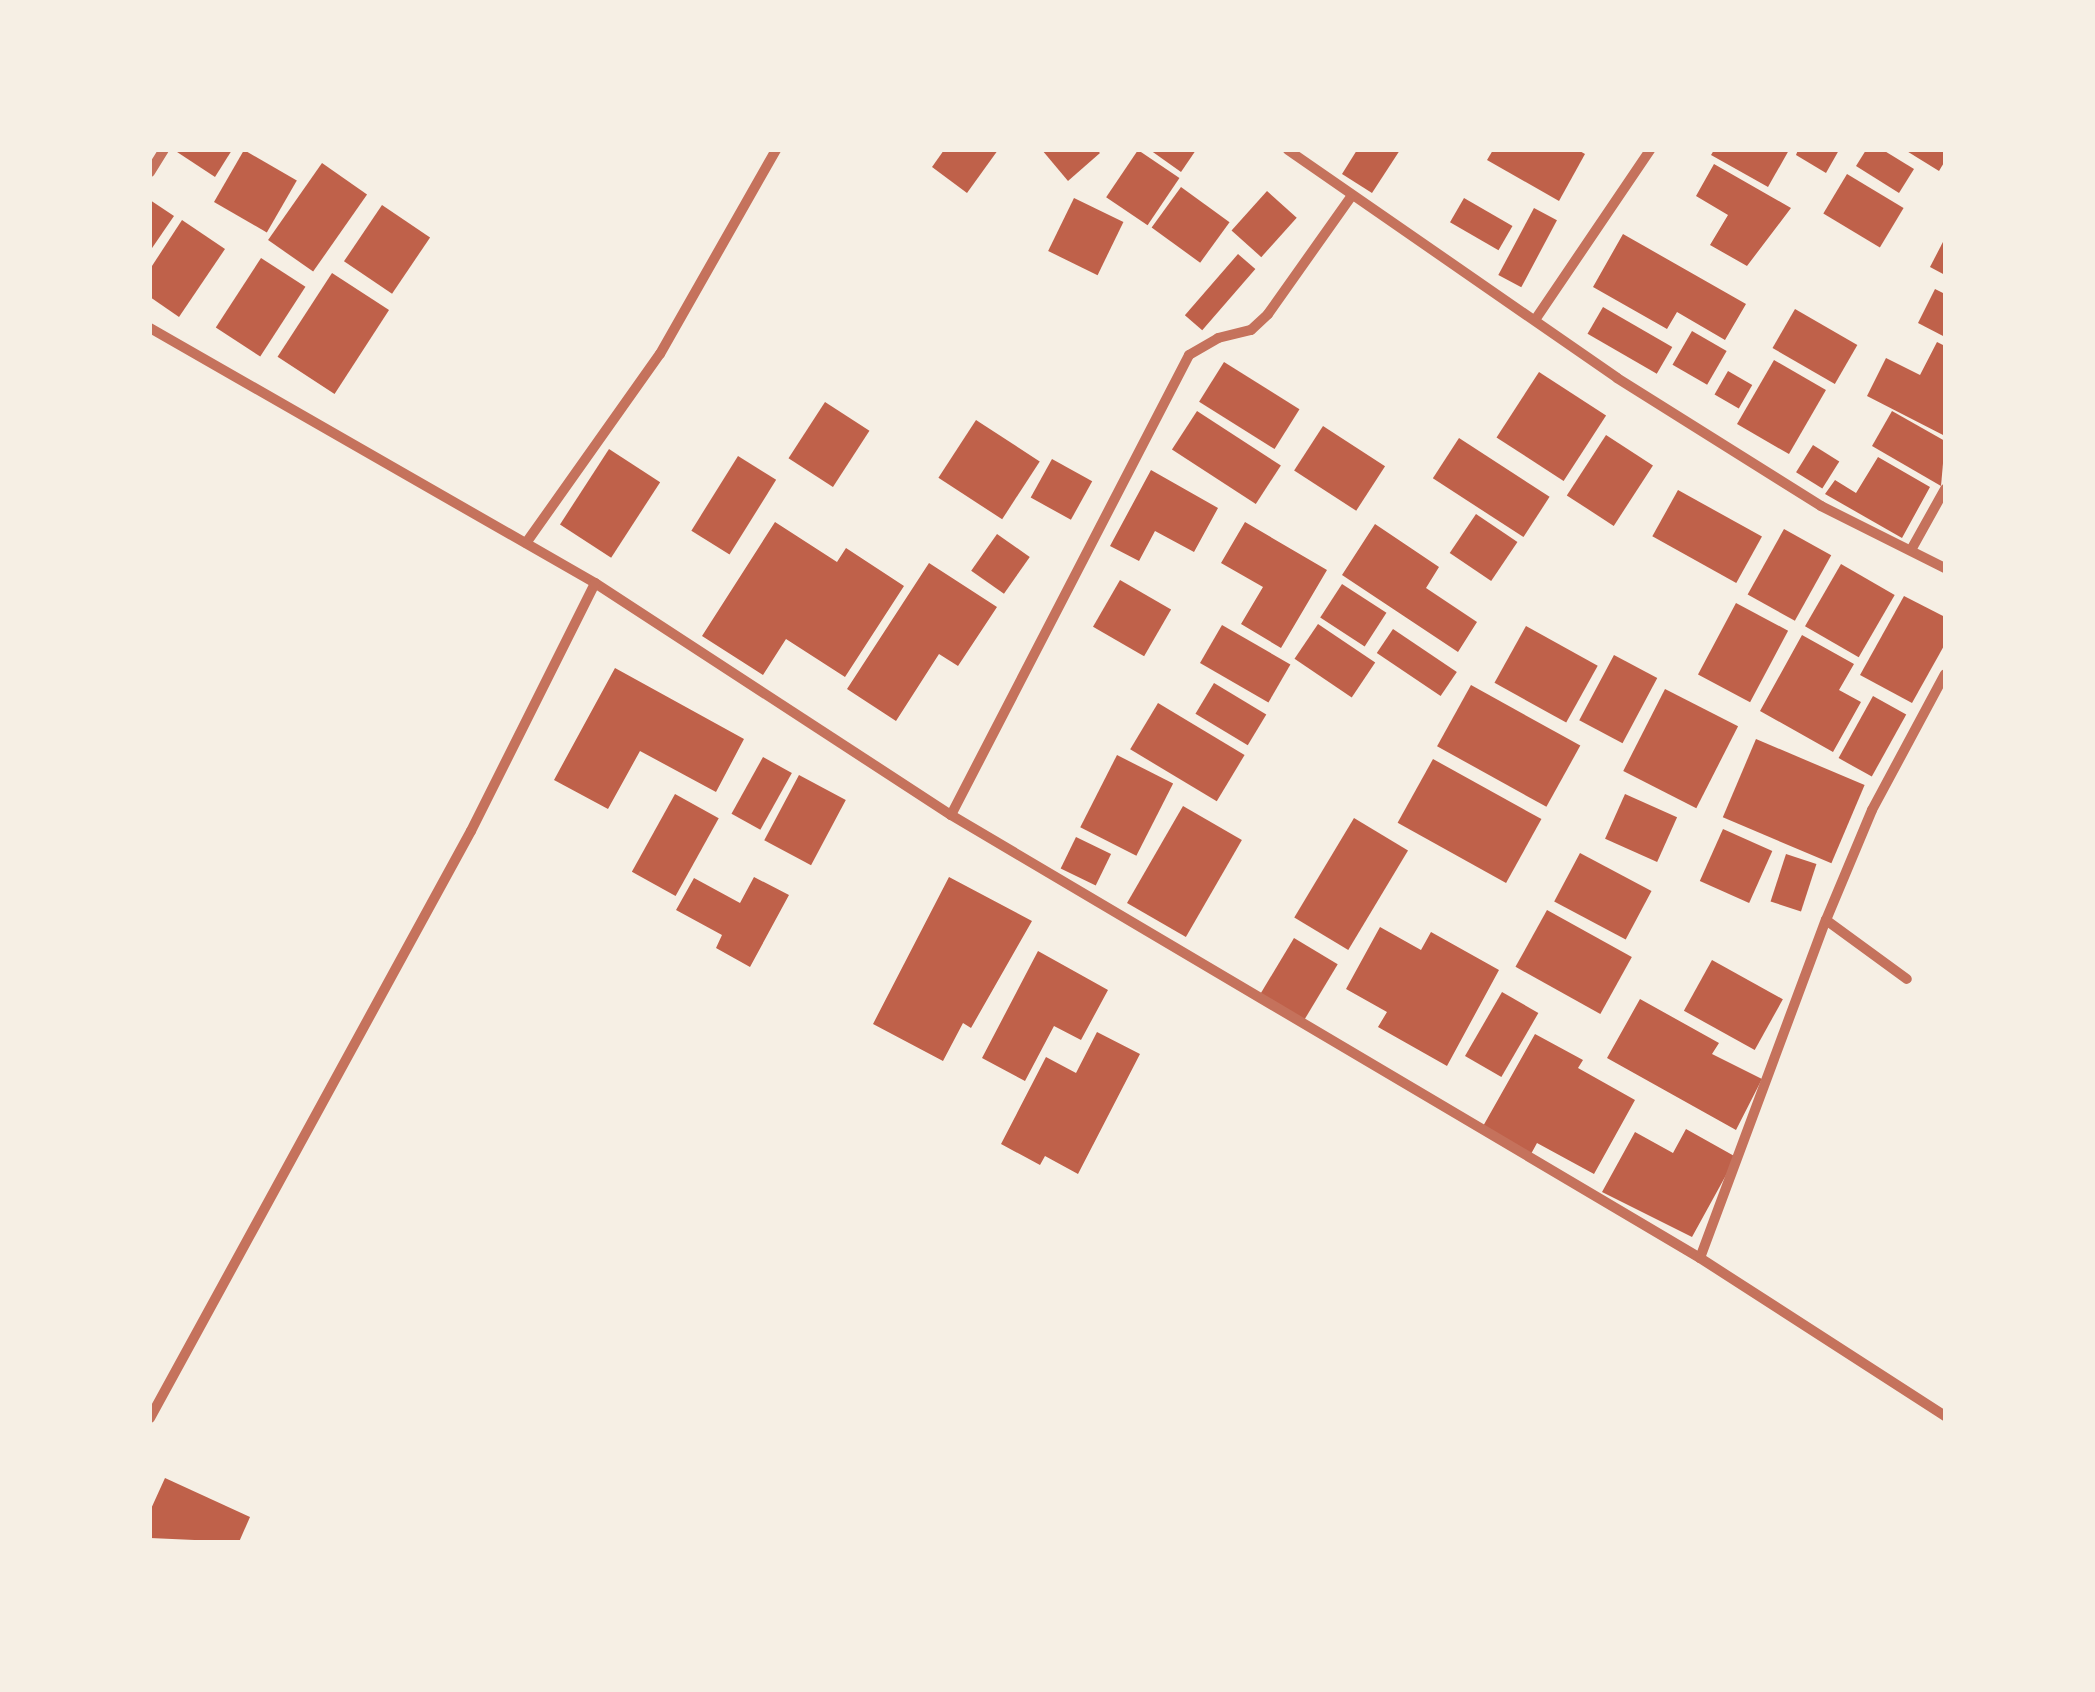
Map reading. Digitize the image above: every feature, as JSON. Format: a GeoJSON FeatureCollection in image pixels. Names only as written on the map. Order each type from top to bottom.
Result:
{"type":"FeatureCollection","features":[{"type":"Feature","properties":{"kind":"street"},"geometry":{"type":"LineString","coordinates":[[150,172],[164,150]]}},
{"type":"Feature","properties":{"kind":"street"},"geometry":{"type":"LineString","coordinates":[[526,543],[660,354],[776,150]]}},
{"type":"Feature","properties":{"kind":"street"},"geometry":{"type":"LineString","coordinates":[[1288,150],[1350,198],[1537,317],[1617,378],[1821,506],[1945,568]]}},
{"type":"Feature","properties":{"kind":"street"},"geometry":{"type":"LineString","coordinates":[[1537,317],[1650,150]]}},
{"type":"Feature","properties":{"kind":"street"},"geometry":{"type":"LineString","coordinates":[[951,815],[1189,355],[1218,338],[1251,330],[1268,314],[1350,198]]}},
{"type":"Feature","properties":{"kind":"street"},"geometry":{"type":"LineString","coordinates":[[150,328],[594,583],[951,815],[1700,1258],[1945,1416]]}},
{"type":"Feature","properties":{"kind":"street"},"geometry":{"type":"LineString","coordinates":[[1910,550],[1945,490]]}},
{"type":"Feature","properties":{"kind":"street"},"geometry":{"type":"LineString","coordinates":[[150,1418],[471,831],[594,583]]}},
{"type":"Feature","properties":{"kind":"street"},"geometry":{"type":"LineString","coordinates":[[1700,1258],[1826,920],[1872,810],[1945,674]]}},
{"type":"Feature","properties":{"kind":"street"},"geometry":{"type":"LineString","coordinates":[[1826,920],[1907,979]]}},
{"type":"Feature","properties":{"kind":"building"},"geometry":{"type":"Polygon","coordinates":[[[174,150],[232,150],[215,177],[174,150]]]}},
{"type":"Feature","properties":{"kind":"building"},"geometry":{"type":"Polygon","coordinates":[[[244,150],[297,180],[267,232],[214,202],[244,150]]]}},
{"type":"Feature","properties":{"kind":"building"},"geometry":{"type":"Polygon","coordinates":[[[944,150],[998,150],[967,193],[932,167],[944,150]]]}},
{"type":"Feature","properties":{"kind":"building"},"geometry":{"type":"Polygon","coordinates":[[[1042,150],[1097,150],[1100,153],[1068,181],[1042,150]]]}},
{"type":"Feature","properties":{"kind":"building"},"geometry":{"type":"Polygon","coordinates":[[[1138,150],[1179,178],[1148,225],[1106,197],[1138,150]]]}},
{"type":"Feature","properties":{"kind":"building"},"geometry":{"type":"Polygon","coordinates":[[[1150,150],[1196,150],[1181,172],[1150,150]]]}},
{"type":"Feature","properties":{"kind":"building"},"geometry":{"type":"Polygon","coordinates":[[[1357,150],[1400,150],[1372,193],[1342,174],[1357,150]]]}},
{"type":"Feature","properties":{"kind":"building"},"geometry":{"type":"Polygon","coordinates":[[[1493,150],[1578,150],[1585,154],[1559,201],[1487,160],[1493,150]]]}},
{"type":"Feature","properties":{"kind":"building"},"geometry":{"type":"Polygon","coordinates":[[[1714,150],[1789,150],[1768,187],[1711,155],[1714,150]]]}},
{"type":"Feature","properties":{"kind":"building"},"geometry":{"type":"Polygon","coordinates":[[[1798,150],[1839,150],[1826,173],[1796,155],[1798,150]]]}},
{"type":"Feature","properties":{"kind":"building"},"geometry":{"type":"Polygon","coordinates":[[[1866,150],[1883,150],[1914,169],[1899,193],[1856,166],[1866,150]]]}},
{"type":"Feature","properties":{"kind":"building"},"geometry":{"type":"Polygon","coordinates":[[[1905,150],[1945,150],[1945,161],[1939,171],[1905,150]]]}},
{"type":"Feature","properties":{"kind":"building"},"geometry":{"type":"Polygon","coordinates":[[[322,163],[367,195],[313,272],[268,240],[322,163]]]}},
{"type":"Feature","properties":{"kind":"building"},"geometry":{"type":"Polygon","coordinates":[[[1714,164],[1791,208],[1747,266],[1710,245],[1728,215],[1696,196],[1714,164]]]}},
{"type":"Feature","properties":{"kind":"building"},"geometry":{"type":"Polygon","coordinates":[[[1847,174],[1904,208],[1880,247],[1823,213],[1847,174]]]}},
{"type":"Feature","properties":{"kind":"building"},"geometry":{"type":"Polygon","coordinates":[[[1181,187],[1230,222],[1200,263],[1152,227],[1181,187]]]}},
{"type":"Feature","properties":{"kind":"building"},"geometry":{"type":"Polygon","coordinates":[[[1267,191],[1297,218],[1261,257],[1232,230],[1267,191]]]}},
{"type":"Feature","properties":{"kind":"building"},"geometry":{"type":"Polygon","coordinates":[[[1074,198],[1123,222],[1098,275],[1048,251],[1074,198]]]}},
{"type":"Feature","properties":{"kind":"building"},"geometry":{"type":"Polygon","coordinates":[[[1464,198],[1512,226],[1498,250],[1450,222],[1464,198]]]}},
{"type":"Feature","properties":{"kind":"building"},"geometry":{"type":"Polygon","coordinates":[[[150,200],[174,216],[150,251],[150,200]]]}},
{"type":"Feature","properties":{"kind":"building"},"geometry":{"type":"Polygon","coordinates":[[[382,205],[430,237],[392,294],[344,261],[382,205]]]}},
{"type":"Feature","properties":{"kind":"building"},"geometry":{"type":"Polygon","coordinates":[[[1534,208],[1557,220],[1521,287],[1498,275],[1534,208]]]}},
{"type":"Feature","properties":{"kind":"building"},"geometry":{"type":"Polygon","coordinates":[[[182,220],[225,249],[179,317],[150,297],[150,269],[182,220]]]}},
{"type":"Feature","properties":{"kind":"building"},"geometry":{"type":"Polygon","coordinates":[[[1623,234],[1746,304],[1725,340],[1677,312],[1667,329],[1593,287],[1623,234]]]}},
{"type":"Feature","properties":{"kind":"building"},"geometry":{"type":"Polygon","coordinates":[[[1945,238],[1945,275],[1930,267],[1945,238]]]}},
{"type":"Feature","properties":{"kind":"building"},"geometry":{"type":"Polygon","coordinates":[[[1238,254],[1255,269],[1202,330],[1185,315],[1238,254]]]}},
{"type":"Feature","properties":{"kind":"building"},"geometry":{"type":"Polygon","coordinates":[[[261,258],[305,287],[260,356],[216,328],[261,258]]]}},
{"type":"Feature","properties":{"kind":"building"},"geometry":{"type":"Polygon","coordinates":[[[332,273],[389,310],[335,394],[278,357],[332,273]]]}},
{"type":"Feature","properties":{"kind":"building"},"geometry":{"type":"Polygon","coordinates":[[[1935,289],[1945,294],[1945,337],[1918,323],[1935,289]]]}},
{"type":"Feature","properties":{"kind":"building"},"geometry":{"type":"Polygon","coordinates":[[[1603,307],[1672,347],[1657,374],[1588,334],[1603,307]]]}},
{"type":"Feature","properties":{"kind":"building"},"geometry":{"type":"Polygon","coordinates":[[[1795,309],[1857,345],[1835,384],[1772,348],[1795,309]]]}},
{"type":"Feature","properties":{"kind":"building"},"geometry":{"type":"Polygon","coordinates":[[[1692,331],[1727,351],[1707,385],[1672,365],[1692,331]]]}},
{"type":"Feature","properties":{"kind":"building"},"geometry":{"type":"Polygon","coordinates":[[[1937,342],[1945,346],[1945,436],[1867,396],[1886,358],[1920,375],[1937,342]]]}},
{"type":"Feature","properties":{"kind":"building"},"geometry":{"type":"Polygon","coordinates":[[[1774,360],[1826,390],[1789,454],[1737,424],[1774,360]]]}},
{"type":"Feature","properties":{"kind":"building"},"geometry":{"type":"Polygon","coordinates":[[[1224,362],[1299,409],[1275,449],[1199,402],[1224,362]]]}},
{"type":"Feature","properties":{"kind":"building"},"geometry":{"type":"Polygon","coordinates":[[[1728,371],[1752,385],[1739,408],[1714,394],[1728,371]]]}},
{"type":"Feature","properties":{"kind":"building"},"geometry":{"type":"Polygon","coordinates":[[[1539,372],[1606,416],[1564,481],[1497,437],[1539,372]]]}},
{"type":"Feature","properties":{"kind":"building"},"geometry":{"type":"Polygon","coordinates":[[[825,402],[869,431],[833,487],[789,458],[825,402]]]}},
{"type":"Feature","properties":{"kind":"building"},"geometry":{"type":"Polygon","coordinates":[[[1197,411],[1281,465],[1256,504],[1172,450],[1197,411]]]}},
{"type":"Feature","properties":{"kind":"building"},"geometry":{"type":"Polygon","coordinates":[[[1892,411],[1945,441],[1941,486],[1872,446],[1892,411]]]}},
{"type":"Feature","properties":{"kind":"building"},"geometry":{"type":"Polygon","coordinates":[[[976,420],[1040,461],[1002,519],[938,478],[976,420]]]}},
{"type":"Feature","properties":{"kind":"building"},"geometry":{"type":"Polygon","coordinates":[[[1323,426],[1385,466],[1356,511],[1294,470],[1323,426]]]}},
{"type":"Feature","properties":{"kind":"building"},"geometry":{"type":"Polygon","coordinates":[[[1606,435],[1653,465],[1614,526],[1567,495],[1606,435]]]}},
{"type":"Feature","properties":{"kind":"building"},"geometry":{"type":"Polygon","coordinates":[[[1459,438],[1550,497],[1523,537],[1433,478],[1459,438]]]}},
{"type":"Feature","properties":{"kind":"building"},"geometry":{"type":"Polygon","coordinates":[[[1813,445],[1839,461],[1822,489],[1796,472],[1813,445]]]}},
{"type":"Feature","properties":{"kind":"building"},"geometry":{"type":"Polygon","coordinates":[[[609,449],[660,482],[611,558],[560,524],[609,449]]]}},
{"type":"Feature","properties":{"kind":"building"},"geometry":{"type":"Polygon","coordinates":[[[738,456],[776,480],[730,554],[691,531],[738,456]]]}},
{"type":"Feature","properties":{"kind":"building"},"geometry":{"type":"Polygon","coordinates":[[[1878,457],[1930,487],[1902,538],[1825,494],[1835,480],[1856,493],[1878,457]]]}},
{"type":"Feature","properties":{"kind":"building"},"geometry":{"type":"Polygon","coordinates":[[[1052,459],[1092,481],[1071,520],[1031,497],[1052,459]]]}},
{"type":"Feature","properties":{"kind":"building"},"geometry":{"type":"Polygon","coordinates":[[[1151,470],[1218,508],[1194,552],[1155,531],[1139,561],[1110,546],[1151,470]]]}},
{"type":"Feature","properties":{"kind":"building"},"geometry":{"type":"Polygon","coordinates":[[[1678,490],[1762,537],[1736,583],[1652,536],[1678,490]]]}},
{"type":"Feature","properties":{"kind":"building"},"geometry":{"type":"Polygon","coordinates":[[[1476,514],[1517,542],[1491,581],[1450,553],[1476,514]]]}},
{"type":"Feature","properties":{"kind":"building"},"geometry":{"type":"Polygon","coordinates":[[[775,522],[837,562],[846,548],[904,586],[845,677],[786,639],[763,675],[702,636],[775,522]]]}},
{"type":"Feature","properties":{"kind":"building"},"geometry":{"type":"Polygon","coordinates":[[[1245,522],[1327,570],[1281,648],[1241,624],[1263,587],[1221,563],[1245,522]]]}},
{"type":"Feature","properties":{"kind":"building"},"geometry":{"type":"Polygon","coordinates":[[[1375,524],[1439,567],[1426,588],[1477,622],[1458,652],[1342,575],[1375,524]]]}},
{"type":"Feature","properties":{"kind":"building"},"geometry":{"type":"Polygon","coordinates":[[[1784,529],[1831,555],[1795,621],[1748,595],[1784,529]]]}},
{"type":"Feature","properties":{"kind":"building"},"geometry":{"type":"Polygon","coordinates":[[[997,534],[1030,557],[1004,594],[971,571],[997,534]]]}},
{"type":"Feature","properties":{"kind":"building"},"geometry":{"type":"Polygon","coordinates":[[[929,563],[997,607],[958,666],[939,654],[896,721],[847,689],[929,563]]]}},
{"type":"Feature","properties":{"kind":"building"},"geometry":{"type":"Polygon","coordinates":[[[1841,564],[1895,595],[1859,657],[1805,626],[1841,564]]]}},
{"type":"Feature","properties":{"kind":"building"},"geometry":{"type":"Polygon","coordinates":[[[1120,580],[1171,610],[1144,656],[1093,627],[1120,580]]]}},
{"type":"Feature","properties":{"kind":"building"},"geometry":{"type":"Polygon","coordinates":[[[1342,584],[1386,613],[1365,646],[1320,618],[1342,584]]]}},
{"type":"Feature","properties":{"kind":"building"},"geometry":{"type":"Polygon","coordinates":[[[1904,596],[1945,617],[1945,644],[1912,703],[1860,675],[1904,596]]]}},
{"type":"Feature","properties":{"kind":"building"},"geometry":{"type":"Polygon","coordinates":[[[1736,603],[1788,631],[1750,702],[1698,675],[1736,603]]]}},
{"type":"Feature","properties":{"kind":"building"},"geometry":{"type":"Polygon","coordinates":[[[1318,624],[1375,663],[1352,697],[1295,659],[1318,624]]]}},
{"type":"Feature","properties":{"kind":"building"},"geometry":{"type":"Polygon","coordinates":[[[1222,625],[1290,664],[1268,703],[1200,663],[1222,625]]]}},
{"type":"Feature","properties":{"kind":"building"},"geometry":{"type":"Polygon","coordinates":[[[1526,626],[1598,666],[1566,723],[1494,683],[1526,626]]]}},
{"type":"Feature","properties":{"kind":"building"},"geometry":{"type":"Polygon","coordinates":[[[1393,629],[1457,672],[1441,696],[1377,653],[1393,629]]]}},
{"type":"Feature","properties":{"kind":"building"},"geometry":{"type":"Polygon","coordinates":[[[1802,635],[1854,664],[1839,690],[1861,702],[1833,752],[1760,711],[1802,635]]]}},
{"type":"Feature","properties":{"kind":"building"},"geometry":{"type":"Polygon","coordinates":[[[1614,655],[1657,678],[1623,743],[1579,720],[1614,655]]]}},
{"type":"Feature","properties":{"kind":"building"},"geometry":{"type":"Polygon","coordinates":[[[615,668],[744,739],[716,792],[640,751],[608,809],[554,780],[615,668]]]}},
{"type":"Feature","properties":{"kind":"building"},"geometry":{"type":"Polygon","coordinates":[[[1214,683],[1266,714],[1248,745],[1195,714],[1214,683]]]}},
{"type":"Feature","properties":{"kind":"building"},"geometry":{"type":"Polygon","coordinates":[[[1471,685],[1580,746],[1546,807],[1437,746],[1471,685]]]}},
{"type":"Feature","properties":{"kind":"building"},"geometry":{"type":"Polygon","coordinates":[[[1665,689],[1738,726],[1696,808],[1623,771],[1665,689]]]}},
{"type":"Feature","properties":{"kind":"building"},"geometry":{"type":"Polygon","coordinates":[[[1873,696],[1906,714],[1872,777],[1839,758],[1873,696]]]}},
{"type":"Feature","properties":{"kind":"building"},"geometry":{"type":"Polygon","coordinates":[[[1158,703],[1245,755],[1217,801],[1130,749],[1158,703]]]}},
{"type":"Feature","properties":{"kind":"building"},"geometry":{"type":"Polygon","coordinates":[[[1756,739],[1865,785],[1831,863],[1723,817],[1756,739]]]}},
{"type":"Feature","properties":{"kind":"building"},"geometry":{"type":"Polygon","coordinates":[[[1117,755],[1173,784],[1136,856],[1080,827],[1117,755]]]}},
{"type":"Feature","properties":{"kind":"building"},"geometry":{"type":"Polygon","coordinates":[[[763,757],[792,773],[760,830],[731,814],[763,757]]]}},
{"type":"Feature","properties":{"kind":"building"},"geometry":{"type":"Polygon","coordinates":[[[1433,759],[1541,819],[1506,883],[1398,823],[1433,759]]]}},
{"type":"Feature","properties":{"kind":"building"},"geometry":{"type":"Polygon","coordinates":[[[799,775],[846,800],[811,865],[764,840],[799,775]]]}},
{"type":"Feature","properties":{"kind":"building"},"geometry":{"type":"Polygon","coordinates":[[[675,794],[719,818],[676,896],[632,872],[675,794]]]}},
{"type":"Feature","properties":{"kind":"building"},"geometry":{"type":"Polygon","coordinates":[[[1625,794],[1677,817],[1657,862],[1605,839],[1625,794]]]}},
{"type":"Feature","properties":{"kind":"building"},"geometry":{"type":"Polygon","coordinates":[[[1183,806],[1242,840],[1186,937],[1127,903],[1183,806]]]}},
{"type":"Feature","properties":{"kind":"building"},"geometry":{"type":"Polygon","coordinates":[[[1354,818],[1408,850],[1348,950],[1294,917],[1354,818]]]}},
{"type":"Feature","properties":{"kind":"building"},"geometry":{"type":"Polygon","coordinates":[[[1723,829],[1772,851],[1749,903],[1700,881],[1723,829]]]}},
{"type":"Feature","properties":{"kind":"building"},"geometry":{"type":"Polygon","coordinates":[[[1076,837],[1111,854],[1096,886],[1061,868],[1076,837]]]}},
{"type":"Feature","properties":{"kind":"building"},"geometry":{"type":"Polygon","coordinates":[[[1580,853],[1652,891],[1626,940],[1554,902],[1580,853]]]}},
{"type":"Feature","properties":{"kind":"building"},"geometry":{"type":"Polygon","coordinates":[[[1786,854],[1816,864],[1801,911],[1771,902],[1786,854]]]}},
{"type":"Feature","properties":{"kind":"building"},"geometry":{"type":"Polygon","coordinates":[[[754,877],[789,895],[750,967],[716,948],[722,935],[676,910],[694,878],[740,903],[754,877]]]}},
{"type":"Feature","properties":{"kind":"building"},"geometry":{"type":"Polygon","coordinates":[[[949,877],[1032,921],[971,1028],[963,1023],[943,1061],[873,1024],[949,877]]]}},
{"type":"Feature","properties":{"kind":"building"},"geometry":{"type":"Polygon","coordinates":[[[1547,910],[1632,957],[1600,1014],[1515,967],[1547,910]]]}},
{"type":"Feature","properties":{"kind":"building"},"geometry":{"type":"Polygon","coordinates":[[[1380,927],[1421,950],[1431,932],[1499,970],[1447,1066],[1378,1027],[1387,1012],[1346,989],[1380,927]]]}},
{"type":"Feature","properties":{"kind":"building"},"geometry":{"type":"Polygon","coordinates":[[[1294,938],[1338,964],[1302,1024],[1258,998],[1294,938]]]}},
{"type":"Feature","properties":{"kind":"building"},"geometry":{"type":"Polygon","coordinates":[[[1038,951],[1108,990],[1081,1040],[1054,1026],[1025,1081],[982,1058],[1038,951]]]}},
{"type":"Feature","properties":{"kind":"building"},"geometry":{"type":"Polygon","coordinates":[[[1712,960],[1783,999],[1755,1050],[1684,1011],[1712,960]]]}},
{"type":"Feature","properties":{"kind":"building"},"geometry":{"type":"Polygon","coordinates":[[[1502,992],[1538,1013],[1501,1077],[1465,1056],[1502,992]]]}},
{"type":"Feature","properties":{"kind":"building"},"geometry":{"type":"Polygon","coordinates":[[[1640,999],[1719,1043],[1712,1054],[1762,1079],[1736,1130],[1607,1058],[1640,999]]]}},
{"type":"Feature","properties":{"kind":"building"},"geometry":{"type":"Polygon","coordinates":[[[1097,1032],[1140,1054],[1078,1174],[1045,1156],[1040,1165],[1001,1144],[1046,1057],[1076,1073],[1097,1032]]]}},
{"type":"Feature","properties":{"kind":"building"},"geometry":{"type":"Polygon","coordinates":[[[1535,1034],[1583,1060],[1578,1068],[1635,1100],[1594,1174],[1537,1143],[1531,1154],[1482,1128],[1535,1034]]]}},
{"type":"Feature","properties":{"kind":"building"},"geometry":{"type":"Polygon","coordinates":[[[1686,1129],[1736,1157],[1692,1237],[1602,1192],[1635,1132],[1673,1153],[1686,1129]]]}},
{"type":"Feature","properties":{"kind":"building"},"geometry":{"type":"Polygon","coordinates":[[[165,1478],[250,1517],[239,1542],[150,1538],[150,1511],[165,1478]]]}}]}
